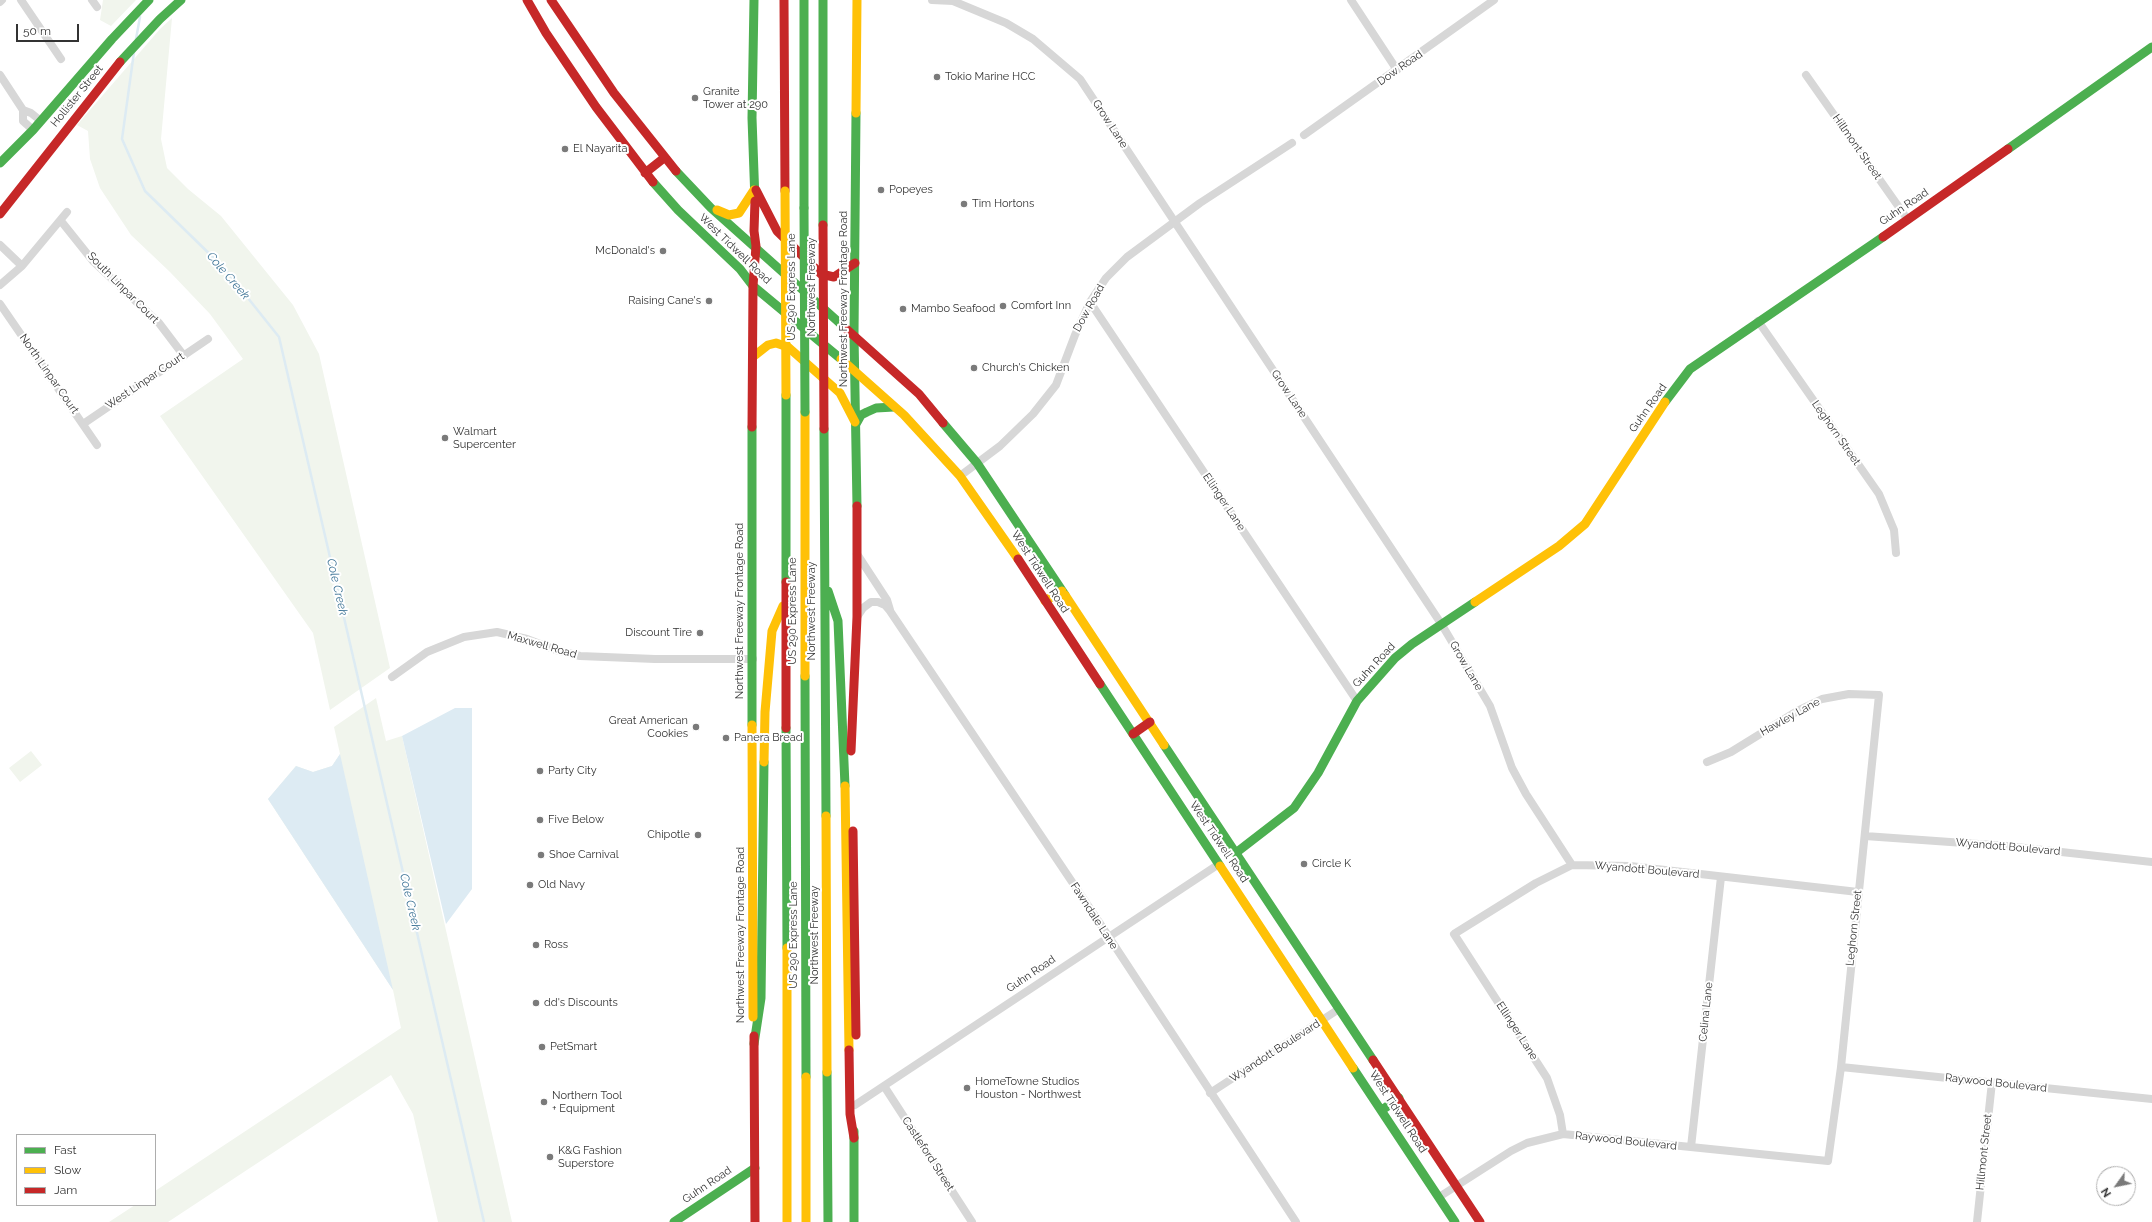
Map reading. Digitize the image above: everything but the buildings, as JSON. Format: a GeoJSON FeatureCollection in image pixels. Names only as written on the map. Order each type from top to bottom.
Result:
{"type":"FeatureCollection","features":[{"type":"Feature","properties":{"kind":"main road","name":"Hollister Street"},"geometry":{"type":"LineString","coordinates":[[0,162],[33,130],[112,39],[149,0]]}},
{"type":"Feature","properties":{"kind":"main road","name":"Hollister Street"},"geometry":{"type":"LineString","coordinates":[[0,214],[110,73],[160,18],[181,0]]}},
{"type":"Feature","properties":{"kind":"main road","name":"West Tidwell Road"},"geometry":{"type":"LineString","coordinates":[[526,0],[546,33],[596,107],[645,173],[691,224],[740,269],[753,286],[894,407],[960,476],[1045,601],[1455,1222]]}},
{"type":"Feature","properties":{"kind":"main road","name":"West Tidwell Road"},"geometry":{"type":"LineString","coordinates":[[551,0],[614,93],[664,158],[711,208],[756,246],[919,394],[977,463],[1237,852],[1480,1222]]}},
{"type":"Feature","properties":{"kind":"main road","name":"Northwest Freeway Frontage Road"},"geometry":{"type":"LineString","coordinates":[[754,0],[752,118],[755,187],[754,231],[756,246],[753,286],[752,932],[755,1222]]}},
{"type":"Feature","properties":{"kind":"main road"},"geometry":{"type":"LineString","coordinates":[[784,0],[787,1222]]}},
{"type":"Feature","properties":{"kind":"main road","name":"US 290 Express Lane"},"geometry":{"type":"LineString","coordinates":[[804,0],[806,1222]]}},
{"type":"Feature","properties":{"kind":"main road","name":"Northwest Freeway"},"geometry":{"type":"LineString","coordinates":[[823,0],[824,581],[828,1222]]}},
{"type":"Feature","properties":{"kind":"main road","name":"Northwest Freeway Frontage Road"},"geometry":{"type":"LineString","coordinates":[[854,1222],[856,966],[851,742],[857,617],[854,335],[857,0]]}},
{"type":"Feature","properties":{"kind":"main road","name":"Guhn Road"},"geometry":{"type":"LineString","coordinates":[[1237,852],[1283,817],[1305,794],[1357,701],[1395,658],[1412,644],[1559,546],[1585,524],[1656,415],[1690,369],[1758,321],[1908,220],[2152,48]]}},
{"type":"Feature","properties":{"kind":"main road"},"geometry":{"type":"LineString","coordinates":[[645,173],[664,158]]}},
{"type":"Feature","properties":{"kind":"main road"},"geometry":{"type":"LineString","coordinates":[[711,208],[728,215],[739,213],[743,209],[755,187]]}},
{"type":"Feature","properties":{"kind":"main road"},"geometry":{"type":"LineString","coordinates":[[755,187],[777,231],[821,274],[834,276],[855,263]]}},
{"type":"Feature","properties":{"kind":"main road"},"geometry":{"type":"LineString","coordinates":[[754,356],[768,346],[776,343],[788,346],[840,393],[856,424]]}},
{"type":"Feature","properties":{"kind":"main road"},"geometry":{"type":"LineString","coordinates":[[856,424],[861,415],[867,412],[876,408],[894,407]]}},
{"type":"Feature","properties":{"kind":"main road"},"geometry":{"type":"LineString","coordinates":[[824,581],[838,621],[845,759],[850,1114],[854,1138]]}},
{"type":"Feature","properties":{"kind":"main road"},"geometry":{"type":"LineString","coordinates":[[1045,601],[1062,591]]}},
{"type":"Feature","properties":{"kind":"main road"},"geometry":{"type":"LineString","coordinates":[[754,1044],[761,998],[764,712],[772,631],[786,600]]}},
{"type":"Feature","properties":{"kind":"main road"},"geometry":{"type":"LineString","coordinates":[[1133,734],[1150,722]]}},
{"type":"Feature","properties":{"kind":"main road"},"geometry":{"type":"LineString","coordinates":[[1382,1110],[1399,1098]]}},
{"type":"Feature","properties":{"kind":"main road","name":"Guhn Road"},"geometry":{"type":"LineString","coordinates":[[674,1222],[755,1168]]}},
{"type":"Feature","properties":{"kind":"street"},"geometry":{"type":"LineString","coordinates":[[21,0],[61,59]]}},
{"type":"Feature","properties":{"kind":"street","name":"Grow Lane"},"geometry":{"type":"LineString","coordinates":[[932,0],[953,1],[1006,23],[1033,40],[1080,80],[1442,625],[1490,706],[1516,775],[1572,865]]}},
{"type":"Feature","properties":{"kind":"street"},"geometry":{"type":"LineString","coordinates":[[1350,0],[1397,70]]}},
{"type":"Feature","properties":{"kind":"street","name":"Dow Road"},"geometry":{"type":"LineString","coordinates":[[1304,135],[1494,0]]}},
{"type":"Feature","properties":{"kind":"street"},"geometry":{"type":"LineString","coordinates":[[0,75],[23,110],[23,121],[33,130]]}},
{"type":"Feature","properties":{"kind":"street","name":"Hillmont Street"},"geometry":{"type":"LineString","coordinates":[[1806,75],[1908,220]]}},
{"type":"Feature","properties":{"kind":"street"},"geometry":{"type":"LineString","coordinates":[[23,110],[31,113],[41,121]]}},
{"type":"Feature","properties":{"kind":"street","name":"Dow Road"},"geometry":{"type":"LineString","coordinates":[[960,476],[1000,446],[1033,414],[1056,385],[1075,335],[1090,302],[1106,278],[1129,255],[1174,222],[1292,143]]}},
{"type":"Feature","properties":{"kind":"street"},"geometry":{"type":"LineString","coordinates":[[0,285],[22,266],[68,212]]}},
{"type":"Feature","properties":{"kind":"street","name":"South Linpar Court"},"geometry":{"type":"LineString","coordinates":[[61,221],[93,261],[159,323],[184,356]]}},
{"type":"Feature","properties":{"kind":"street"},"geometry":{"type":"LineString","coordinates":[[0,245],[22,266]]}},
{"type":"Feature","properties":{"kind":"street","name":"Ellinger Lane"},"geometry":{"type":"LineString","coordinates":[[1090,302],[1357,701]]}},
{"type":"Feature","properties":{"kind":"street","name":"North Linpar Court"},"geometry":{"type":"LineString","coordinates":[[0,304],[97,445]]}},
{"type":"Feature","properties":{"kind":"street","name":"Leghorn Street"},"geometry":{"type":"LineString","coordinates":[[1758,321],[1879,494],[1894,530],[1896,553]]}},
{"type":"Feature","properties":{"kind":"street","name":"West Linpar Court"},"geometry":{"type":"LineString","coordinates":[[83,424],[208,339]]}},
{"type":"Feature","properties":{"kind":"street","name":"Fawndale Lane"},"geometry":{"type":"LineString","coordinates":[[857,554],[887,600],[890,611]]}},
{"type":"Feature","properties":{"kind":"street","name":"Fawndale Lane"},"geometry":{"type":"LineString","coordinates":[[857,617],[863,608],[871,602],[878,602],[885,605],[890,611],[1109,937],[1296,1222]]}},
{"type":"Feature","properties":{"kind":"street","name":"Maxwell Road"},"geometry":{"type":"LineString","coordinates":[[392,678],[434,649],[464,637],[497,632],[527,639],[556,650],[580,656],[655,660],[753,659]]}},
{"type":"Feature","properties":{"kind":"street","name":"Hawley Lane"},"geometry":{"type":"LineString","coordinates":[[1707,762],[1731,752],[1799,710],[1822,699],[1849,694],[1879,695]]}},
{"type":"Feature","properties":{"kind":"street","name":"Leghorn Street"},"geometry":{"type":"LineString","coordinates":[[1828,1161],[1841,1067],[1879,695]]}},
{"type":"Feature","properties":{"kind":"street","name":"Wyandott Boulevard"},"geometry":{"type":"LineString","coordinates":[[1865,836],[2007,846],[2152,862]]}},
{"type":"Feature","properties":{"kind":"street","name":"Guhn Road"},"geometry":{"type":"LineString","coordinates":[[855,1105],[1219,864]]}},
{"type":"Feature","properties":{"kind":"street","name":"Wyandott Boulevard"},"geometry":{"type":"LineString","coordinates":[[1454,934],[1536,883],[1572,865],[1630,866],[1858,892]]}},
{"type":"Feature","properties":{"kind":"street","name":"Celina Lane"},"geometry":{"type":"LineString","coordinates":[[1691,1147],[1721,877]]}},
{"type":"Feature","properties":{"kind":"street","name":"Ellinger Lane"},"geometry":{"type":"LineString","coordinates":[[1454,934],[1547,1078],[1560,1115],[1563,1134]]}},
{"type":"Feature","properties":{"kind":"street","name":"Wyandott Boulevard"},"geometry":{"type":"LineString","coordinates":[[1210,1093],[1340,1009]]}},
{"type":"Feature","properties":{"kind":"street","name":"Raywood Boulevard"},"geometry":{"type":"LineString","coordinates":[[1841,1067],[2152,1099]]}},
{"type":"Feature","properties":{"kind":"street","name":"Hillmont Street"},"geometry":{"type":"LineString","coordinates":[[1977,1222],[1992,1082]]}},
{"type":"Feature","properties":{"kind":"street","name":"Castleford Street"},"geometry":{"type":"LineString","coordinates":[[884,1086],[972,1222]]}},
{"type":"Feature","properties":{"kind":"street","name":"Raywood Boulevard"},"geometry":{"type":"LineString","coordinates":[[1439,1197],[1511,1151],[1527,1143],[1563,1134],[1828,1161]]}},
{"type":"Feature","properties":{"kind":"shaded area"},"geometry":{"type":"Polygon","coordinates":[[[103,0],[136,0],[111,26],[100,20],[103,0]]]}},
{"type":"Feature","properties":{"kind":"shaded area"},"geometry":{"type":"Polygon","coordinates":[[[172,18],[161,139],[167,168],[188,189],[221,216],[293,305],[319,354],[390,668],[330,710],[313,633],[160,416],[243,359],[210,314],[170,272],[131,235],[100,188],[90,159],[88,131],[77,125],[160,29],[172,18]]]}},
{"type":"Feature","properties":{"kind":"shaded area"},"geometry":{"type":"Polygon","coordinates":[[[376,698],[386,741],[402,736],[512,1222],[438,1222],[413,1114],[391,1075],[168,1222],[109,1222],[133,1206],[156,1206],[156,1190],[401,1028],[393,990],[268,799],[296,766],[313,772],[332,766],[340,754],[334,727],[376,698]]]}},
{"type":"Feature","properties":{"kind":"shaded area"},"geometry":{"type":"Polygon","coordinates":[[[455,708],[472,708],[472,889],[446,924],[402,736],[455,708]]]}},
{"type":"Feature","properties":{"kind":"shaded area"},"geometry":{"type":"Polygon","coordinates":[[[31,751],[42,765],[20,782],[9,768],[31,751]]]}},
{"type":"Feature","properties":{"kind":"shaded area"},"geometry":{"type":"Polygon","coordinates":[[[340,754],[393,990],[268,799],[296,766],[313,772],[332,766],[340,754]]]}},
{"type":"Feature","properties":{"kind":"waterway","name":"Cole Creek"},"geometry":{"type":"LineString","coordinates":[[136,39],[140,17]]}},
{"type":"Feature","properties":{"kind":"waterway","name":"Cole Creek"},"geometry":{"type":"LineString","coordinates":[[134,52],[122,139],[145,191],[224,268],[279,337],[484,1222]]}},
{"type":"Feature","properties":{"kind":"traffic: fast"},"geometry":{"type":"LineString","coordinates":[[0,163],[33,130],[112,39],[149,0]]}},
{"type":"Feature","properties":{"kind":"traffic: fast"},"geometry":{"type":"LineString","coordinates":[[120,62],[160,19],[181,0]]}},
{"type":"Feature","properties":{"kind":"traffic: fast"},"geometry":{"type":"LineString","coordinates":[[754,0],[752,118],[755,201]]}},
{"type":"Feature","properties":{"kind":"traffic: fast"},"geometry":{"type":"LineString","coordinates":[[804,0],[804,208]]}},
{"type":"Feature","properties":{"kind":"traffic: fast"},"geometry":{"type":"LineString","coordinates":[[823,0],[823,225]]}},
{"type":"Feature","properties":{"kind":"traffic: fast"},"geometry":{"type":"LineString","coordinates":[[2008,149],[2152,47]]}},
{"type":"Feature","properties":{"kind":"traffic: fast"},"geometry":{"type":"LineString","coordinates":[[856,113],[854,335],[857,506]]}},
{"type":"Feature","properties":{"kind":"traffic: fast"},"geometry":{"type":"LineString","coordinates":[[676,171],[711,208],[843,326]]}},
{"type":"Feature","properties":{"kind":"traffic: fast"},"geometry":{"type":"LineString","coordinates":[[653,182],[678,210],[740,269],[753,286],[841,359]]}},
{"type":"Feature","properties":{"kind":"traffic: fast"},"geometry":{"type":"LineString","coordinates":[[804,208],[805,412]]}},
{"type":"Feature","properties":{"kind":"traffic: fast"},"geometry":{"type":"LineString","coordinates":[[1665,402],[1690,369],[1883,237]]}},
{"type":"Feature","properties":{"kind":"traffic: fast"},"geometry":{"type":"LineString","coordinates":[[786,395],[786,582]]}},
{"type":"Feature","properties":{"kind":"traffic: fast"},"geometry":{"type":"LineString","coordinates":[[856,424],[861,415],[867,412],[876,408],[894,407]]}},
{"type":"Feature","properties":{"kind":"traffic: fast"},"geometry":{"type":"LineString","coordinates":[[943,423],[977,463],[1065,595]]}},
{"type":"Feature","properties":{"kind":"traffic: fast"},"geometry":{"type":"LineString","coordinates":[[752,427],[752,725]]}},
{"type":"Feature","properties":{"kind":"traffic: fast"},"geometry":{"type":"LineString","coordinates":[[824,429],[826,816]]}},
{"type":"Feature","properties":{"kind":"traffic: fast"},"geometry":{"type":"LineString","coordinates":[[828,591],[838,621],[845,786]]}},
{"type":"Feature","properties":{"kind":"traffic: fast"},"geometry":{"type":"LineString","coordinates":[[1237,852],[1294,808],[1318,773],[1357,701],[1395,658],[1412,644],[1475,602]]}},
{"type":"Feature","properties":{"kind":"traffic: fast"},"geometry":{"type":"LineString","coordinates":[[805,676],[806,1077]]}},
{"type":"Feature","properties":{"kind":"traffic: fast"},"geometry":{"type":"LineString","coordinates":[[1100,684],[1220,866]]}},
{"type":"Feature","properties":{"kind":"traffic: fast"},"geometry":{"type":"LineString","coordinates":[[786,728],[787,948]]}},
{"type":"Feature","properties":{"kind":"traffic: fast"},"geometry":{"type":"LineString","coordinates":[[1164,745],[1373,1060]]}},
{"type":"Feature","properties":{"kind":"traffic: fast"},"geometry":{"type":"LineString","coordinates":[[754,1044],[761,998],[764,762]]}},
{"type":"Feature","properties":{"kind":"traffic: fast"},"geometry":{"type":"LineString","coordinates":[[1353,1068],[1455,1222]]}},
{"type":"Feature","properties":{"kind":"traffic: fast"},"geometry":{"type":"LineString","coordinates":[[827,1072],[828,1222]]}},
{"type":"Feature","properties":{"kind":"traffic: fast"},"geometry":{"type":"LineString","coordinates":[[1382,1110],[1399,1098]]}},
{"type":"Feature","properties":{"kind":"traffic: fast"},"geometry":{"type":"LineString","coordinates":[[854,1131],[854,1222]]}},
{"type":"Feature","properties":{"kind":"traffic: fast"},"geometry":{"type":"LineString","coordinates":[[674,1222],[755,1168]]}},
{"type":"Feature","properties":{"kind":"traffic: slow"},"geometry":{"type":"LineString","coordinates":[[856,113],[857,0]]}},
{"type":"Feature","properties":{"kind":"traffic: slow"},"geometry":{"type":"LineString","coordinates":[[717,210],[729,215],[739,213],[754,190]]}},
{"type":"Feature","properties":{"kind":"traffic: slow"},"geometry":{"type":"LineString","coordinates":[[785,191],[786,395]]}},
{"type":"Feature","properties":{"kind":"traffic: slow"},"geometry":{"type":"LineString","coordinates":[[754,356],[768,345],[776,343],[788,347],[840,393],[855,422]]}},
{"type":"Feature","properties":{"kind":"traffic: slow"},"geometry":{"type":"LineString","coordinates":[[841,359],[904,415],[960,476],[1018,559]]}},
{"type":"Feature","properties":{"kind":"traffic: slow"},"geometry":{"type":"LineString","coordinates":[[1475,602],[1559,546],[1585,524],[1665,402]]}},
{"type":"Feature","properties":{"kind":"traffic: slow"},"geometry":{"type":"LineString","coordinates":[[805,412],[805,676]]}},
{"type":"Feature","properties":{"kind":"traffic: slow"},"geometry":{"type":"LineString","coordinates":[[1045,601],[1062,591]]}},
{"type":"Feature","properties":{"kind":"traffic: slow"},"geometry":{"type":"LineString","coordinates":[[1065,595],[1164,745]]}},
{"type":"Feature","properties":{"kind":"traffic: slow"},"geometry":{"type":"LineString","coordinates":[[764,762],[765,712],[772,631],[783,606]]}},
{"type":"Feature","properties":{"kind":"traffic: slow"},"geometry":{"type":"LineString","coordinates":[[752,725],[753,1017]]}},
{"type":"Feature","properties":{"kind":"traffic: slow"},"geometry":{"type":"LineString","coordinates":[[845,786],[849,1050]]}},
{"type":"Feature","properties":{"kind":"traffic: slow"},"geometry":{"type":"LineString","coordinates":[[826,816],[827,1072]]}},
{"type":"Feature","properties":{"kind":"traffic: slow"},"geometry":{"type":"LineString","coordinates":[[1220,866],[1353,1068]]}},
{"type":"Feature","properties":{"kind":"traffic: slow"},"geometry":{"type":"LineString","coordinates":[[787,948],[787,1222]]}},
{"type":"Feature","properties":{"kind":"traffic: slow"},"geometry":{"type":"LineString","coordinates":[[806,1077],[806,1222]]}},
{"type":"Feature","properties":{"kind":"traffic: jam"},"geometry":{"type":"LineString","coordinates":[[527,0],[546,33],[596,107],[653,182]]}},
{"type":"Feature","properties":{"kind":"traffic: jam"},"geometry":{"type":"LineString","coordinates":[[551,0],[614,93],[676,171]]}},
{"type":"Feature","properties":{"kind":"traffic: jam"},"geometry":{"type":"LineString","coordinates":[[784,0],[785,191]]}},
{"type":"Feature","properties":{"kind":"traffic: jam"},"geometry":{"type":"LineString","coordinates":[[0,214],[120,62]]}},
{"type":"Feature","properties":{"kind":"traffic: jam"},"geometry":{"type":"LineString","coordinates":[[1883,237],[2008,149]]}},
{"type":"Feature","properties":{"kind":"traffic: jam"},"geometry":{"type":"LineString","coordinates":[[645,173],[664,158]]}},
{"type":"Feature","properties":{"kind":"traffic: jam"},"geometry":{"type":"LineString","coordinates":[[756,190],[777,231],[821,274],[834,277],[855,263]]}},
{"type":"Feature","properties":{"kind":"traffic: jam"},"geometry":{"type":"LineString","coordinates":[[752,427],[753,286],[756,246],[754,231],[755,201]]}},
{"type":"Feature","properties":{"kind":"traffic: jam"},"geometry":{"type":"LineString","coordinates":[[823,225],[824,429]]}},
{"type":"Feature","properties":{"kind":"traffic: jam"},"geometry":{"type":"LineString","coordinates":[[843,326],[919,394],[943,423]]}},
{"type":"Feature","properties":{"kind":"traffic: jam"},"geometry":{"type":"LineString","coordinates":[[851,751],[857,617],[857,506]]}},
{"type":"Feature","properties":{"kind":"traffic: jam"},"geometry":{"type":"LineString","coordinates":[[1018,559],[1100,684]]}},
{"type":"Feature","properties":{"kind":"traffic: jam"},"geometry":{"type":"LineString","coordinates":[[786,582],[786,728]]}},
{"type":"Feature","properties":{"kind":"traffic: jam"},"geometry":{"type":"LineString","coordinates":[[1133,734],[1150,722]]}},
{"type":"Feature","properties":{"kind":"traffic: jam"},"geometry":{"type":"LineString","coordinates":[[853,831],[856,1035]]}},
{"type":"Feature","properties":{"kind":"traffic: jam"},"geometry":{"type":"LineString","coordinates":[[754,1036],[755,1222]]}},
{"type":"Feature","properties":{"kind":"traffic: jam"},"geometry":{"type":"LineString","coordinates":[[849,1050],[850,1114],[854,1138]]}},
{"type":"Feature","properties":{"kind":"traffic: jam"},"geometry":{"type":"LineString","coordinates":[[1373,1060],[1480,1222]]}},
{"type":"Feature","properties":{"kind":"place","name":"Tokio Marine HCC"},"geometry":{"type":"Point","coordinates":[937,77]}},
{"type":"Feature","properties":{"kind":"place","name":"Granite Tower at 290"},"geometry":{"type":"Point","coordinates":[695,98]}},
{"type":"Feature","properties":{"kind":"place","name":"El Nayarita"},"geometry":{"type":"Point","coordinates":[565,149]}},
{"type":"Feature","properties":{"kind":"place","name":"Popeyes"},"geometry":{"type":"Point","coordinates":[881,190]}},
{"type":"Feature","properties":{"kind":"place","name":"Tim Hortons"},"geometry":{"type":"Point","coordinates":[964,204]}},
{"type":"Feature","properties":{"kind":"place","name":"McDonald's"},"geometry":{"type":"Point","coordinates":[663,251]}},
{"type":"Feature","properties":{"kind":"place","name":"Raising Cane's"},"geometry":{"type":"Point","coordinates":[709,301]}},
{"type":"Feature","properties":{"kind":"place","name":"Comfort Inn"},"geometry":{"type":"Point","coordinates":[1003,306]}},
{"type":"Feature","properties":{"kind":"place","name":"Mambo Seafood"},"geometry":{"type":"Point","coordinates":[903,309]}},
{"type":"Feature","properties":{"kind":"place","name":"Church's Chicken"},"geometry":{"type":"Point","coordinates":[974,368]}},
{"type":"Feature","properties":{"kind":"place","name":"Walmart Supercenter"},"geometry":{"type":"Point","coordinates":[445,438]}},
{"type":"Feature","properties":{"kind":"place","name":"Discount Tire"},"geometry":{"type":"Point","coordinates":[700,633]}},
{"type":"Feature","properties":{"kind":"place","name":"Great American Cookies"},"geometry":{"type":"Point","coordinates":[696,727]}},
{"type":"Feature","properties":{"kind":"place","name":"Panera Bread"},"geometry":{"type":"Point","coordinates":[726,738]}},
{"type":"Feature","properties":{"kind":"place","name":"Party City"},"geometry":{"type":"Point","coordinates":[540,771]}},
{"type":"Feature","properties":{"kind":"place","name":"Five Below"},"geometry":{"type":"Point","coordinates":[540,820]}},
{"type":"Feature","properties":{"kind":"place","name":"Chipotle"},"geometry":{"type":"Point","coordinates":[698,835]}},
{"type":"Feature","properties":{"kind":"place","name":"Shoe Carnival"},"geometry":{"type":"Point","coordinates":[541,855]}},
{"type":"Feature","properties":{"kind":"place","name":"Circle K"},"geometry":{"type":"Point","coordinates":[1304,864]}},
{"type":"Feature","properties":{"kind":"place","name":"Old Navy"},"geometry":{"type":"Point","coordinates":[530,885]}},
{"type":"Feature","properties":{"kind":"place","name":"Ross"},"geometry":{"type":"Point","coordinates":[536,945]}},
{"type":"Feature","properties":{"kind":"place","name":"dd's Discounts"},"geometry":{"type":"Point","coordinates":[536,1003]}},
{"type":"Feature","properties":{"kind":"place","name":"PetSmart"},"geometry":{"type":"Point","coordinates":[542,1047]}},
{"type":"Feature","properties":{"kind":"place","name":"HomeTowne Studios Houston - Northwest"},"geometry":{"type":"Point","coordinates":[967,1088]}},
{"type":"Feature","properties":{"kind":"place","name":"Northern Tool + Equipment"},"geometry":{"type":"Point","coordinates":[544,1102]}},
{"type":"Feature","properties":{"kind":"place","name":"K&G Fashion Superstore"},"geometry":{"type":"Point","coordinates":[550,1157]}}]}
